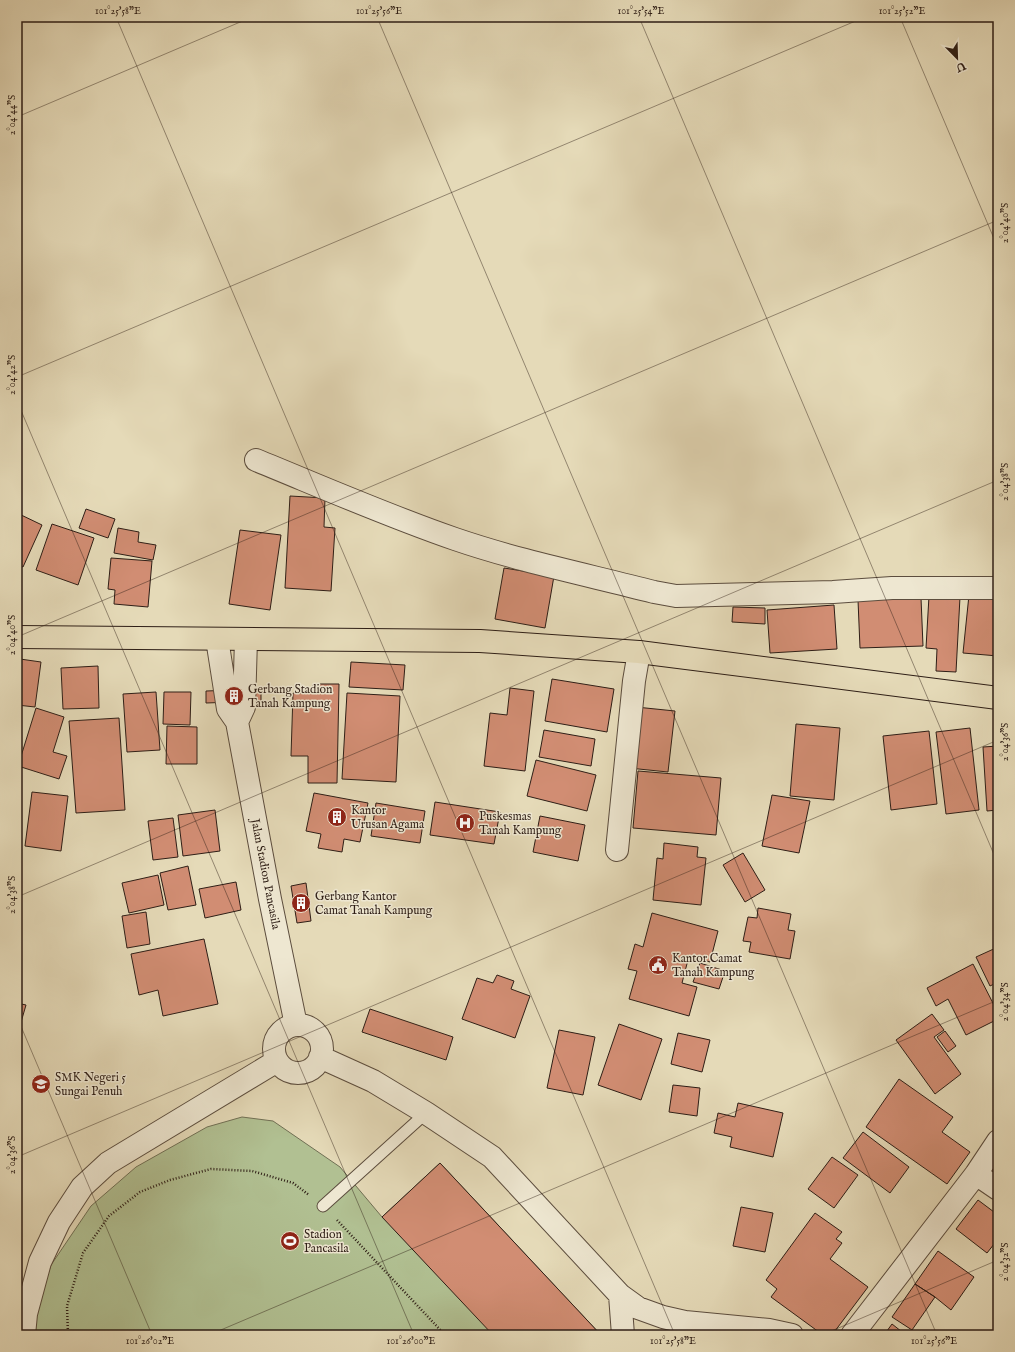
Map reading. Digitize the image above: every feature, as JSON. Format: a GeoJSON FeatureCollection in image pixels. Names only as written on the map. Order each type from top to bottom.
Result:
{"type":"FeatureCollection","features":[{"type":"Feature","properties":{"kind":"highway"},"geometry":{"type":"LineString","coordinates":[[17,637],[480,641],[639,652],[998,698]]}},
{"type":"Feature","properties":{"kind":"street"},"geometry":{"type":"LineString","coordinates":[[256,460],[385,513],[462,541],[654,592],[676,596],[833,592],[892,588],[998,588]]}},
{"type":"Feature","properties":{"kind":"street","name":"Jalan Stadion Pancasila"},"geometry":{"type":"LineString","coordinates":[[217,639],[228,709],[237,722],[296,1025]]}},
{"type":"Feature","properties":{"kind":"street"},"geometry":{"type":"LineString","coordinates":[[237,722],[244,708],[246,639]]}},
{"type":"Feature","properties":{"kind":"street"},"geometry":{"type":"LineString","coordinates":[[617,850],[634,681],[639,652]]}},
{"type":"Feature","properties":{"kind":"street"},"geometry":{"type":"LineString","coordinates":[[296,1025],[304,1025],[311,1028],[318,1034],[321,1042],[322,1050],[316,1064],[311,1069],[303,1072],[289,1071],[282,1066],[274,1053],[277,1038],[281,1031],[296,1025]]}},
{"type":"Feature","properties":{"kind":"street"},"geometry":{"type":"LineString","coordinates":[[320,1057],[373,1081],[426,1113],[492,1157],[620,1295],[638,1308],[663,1317],[685,1322],[769,1330],[792,1335]]}},
{"type":"Feature","properties":{"kind":"street"},"geometry":{"type":"LineString","coordinates":[[24,1335],[26,1314],[40,1262],[59,1222],[82,1187],[108,1163],[277,1060]]}},
{"type":"Feature","properties":{"kind":"street"},"geometry":{"type":"LineString","coordinates":[[852,1335],[976,1174],[998,1141]]}},
{"type":"Feature","properties":{"kind":"street"},"geometry":{"type":"LineString","coordinates":[[976,1174],[998,1190]]}},
{"type":"Feature","properties":{"kind":"street"},"geometry":{"type":"LineString","coordinates":[[620,1295],[623,1335]]}},
{"type":"Feature","properties":{"kind":"lane"},"geometry":{"type":"LineString","coordinates":[[324,1206],[426,1113]]}},
{"type":"Feature","properties":{"kind":"path"},"geometry":{"type":"LineString","coordinates":[[68,1335],[67,1306],[83,1254],[109,1216],[140,1192],[170,1180],[211,1169],[252,1171],[293,1183],[324,1206],[445,1335]]}},
{"type":"Feature","properties":{"kind":"green space","name":"Stadion Pancasila"},"geometry":{"type":"Polygon","coordinates":[[[242,1117],[273,1121],[340,1167],[382,1217],[440,1163],[601,1335],[33,1335],[34,1317],[51,1265],[91,1206],[136,1167],[207,1127],[242,1117]]]}},
{"type":"Feature","properties":{"kind":"building"},"geometry":{"type":"Polygon","coordinates":[[[290,496],[325,498],[324,527],[335,528],[331,591],[285,588],[290,496]]]}},
{"type":"Feature","properties":{"kind":"building"},"geometry":{"type":"Polygon","coordinates":[[[86,509],[115,519],[108,538],[79,528],[86,509]]]}},
{"type":"Feature","properties":{"kind":"building"},"geometry":{"type":"Polygon","coordinates":[[[17,513],[42,525],[23,567],[17,564],[17,513]]]}},
{"type":"Feature","properties":{"kind":"building"},"geometry":{"type":"Polygon","coordinates":[[[52,524],[94,538],[78,585],[36,570],[52,524]]]}},
{"type":"Feature","properties":{"kind":"building"},"geometry":{"type":"Polygon","coordinates":[[[118,528],[139,532],[138,542],[156,545],[153,560],[114,553],[118,528]]]}},
{"type":"Feature","properties":{"kind":"building"},"geometry":{"type":"Polygon","coordinates":[[[240,530],[281,535],[270,610],[229,604],[240,530]]]}},
{"type":"Feature","properties":{"kind":"building"},"geometry":{"type":"Polygon","coordinates":[[[111,558],[152,561],[148,607],[114,604],[115,590],[108,589],[111,558]]]}},
{"type":"Feature","properties":{"kind":"building"},"geometry":{"type":"Polygon","coordinates":[[[504,568],[554,576],[545,628],[495,619],[504,568]]]}},
{"type":"Feature","properties":{"kind":"building"},"geometry":{"type":"Polygon","coordinates":[[[969,595],[998,598],[998,656],[963,653],[969,595]]]}},
{"type":"Feature","properties":{"kind":"building"},"geometry":{"type":"Polygon","coordinates":[[[929,596],[960,597],[956,672],[936,671],[937,649],[926,648],[929,596]]]}},
{"type":"Feature","properties":{"kind":"building"},"geometry":{"type":"Polygon","coordinates":[[[921,598],[923,646],[860,648],[858,600],[921,598]]]}},
{"type":"Feature","properties":{"kind":"building"},"geometry":{"type":"Polygon","coordinates":[[[834,605],[837,649],[770,653],[767,610],[834,605]]]}},
{"type":"Feature","properties":{"kind":"building"},"geometry":{"type":"Polygon","coordinates":[[[733,607],[765,608],[765,624],[732,622],[733,607]]]}},
{"type":"Feature","properties":{"kind":"building"},"geometry":{"type":"Polygon","coordinates":[[[20,659],[41,662],[35,707],[17,705],[17,680],[20,659]]]}},
{"type":"Feature","properties":{"kind":"building"},"geometry":{"type":"Polygon","coordinates":[[[351,662],[405,665],[403,690],[349,687],[351,662]]]}},
{"type":"Feature","properties":{"kind":"building"},"geometry":{"type":"Polygon","coordinates":[[[98,666],[99,708],[63,709],[61,668],[98,666]]]}},
{"type":"Feature","properties":{"kind":"building"},"geometry":{"type":"Polygon","coordinates":[[[552,679],[614,689],[607,732],[545,721],[552,679]]]}},
{"type":"Feature","properties":{"kind":"building"},"geometry":{"type":"Polygon","coordinates":[[[313,684],[339,684],[337,783],[308,783],[308,756],[291,756],[293,693],[313,693],[313,684]]]}},
{"type":"Feature","properties":{"kind":"building"},"geometry":{"type":"Polygon","coordinates":[[[510,688],[534,691],[525,771],[484,766],[490,713],[507,715],[510,688]]]}},
{"type":"Feature","properties":{"kind":"building","name":"Gerbang Stadion Tanah Kampung"},"geometry":{"type":"Polygon","coordinates":[[[261,689],[261,701],[206,703],[206,691],[261,689]]]}},
{"type":"Feature","properties":{"kind":"building"},"geometry":{"type":"Polygon","coordinates":[[[156,692],[160,750],[127,752],[123,694],[156,692]]]}},
{"type":"Feature","properties":{"kind":"building"},"geometry":{"type":"Polygon","coordinates":[[[164,692],[191,692],[190,725],[163,724],[164,692]]]}},
{"type":"Feature","properties":{"kind":"building"},"geometry":{"type":"Polygon","coordinates":[[[347,693],[400,696],[396,782],[342,779],[347,693]]]}},
{"type":"Feature","properties":{"kind":"building"},"geometry":{"type":"Polygon","coordinates":[[[636,707],[675,711],[668,772],[629,768],[636,707]]]}},
{"type":"Feature","properties":{"kind":"building"},"geometry":{"type":"Polygon","coordinates":[[[36,708],[64,717],[53,752],[67,756],[59,779],[18,766],[36,708]]]}},
{"type":"Feature","properties":{"kind":"building"},"geometry":{"type":"Polygon","coordinates":[[[119,718],[125,810],[76,813],[69,721],[119,718]]]}},
{"type":"Feature","properties":{"kind":"building"},"geometry":{"type":"Polygon","coordinates":[[[796,724],[840,728],[834,800],[790,796],[796,724]]]}},
{"type":"Feature","properties":{"kind":"building"},"geometry":{"type":"Polygon","coordinates":[[[167,726],[197,727],[197,764],[166,764],[167,726]]]}},
{"type":"Feature","properties":{"kind":"building"},"geometry":{"type":"Polygon","coordinates":[[[970,728],[979,810],[946,814],[936,732],[970,728]]]}},
{"type":"Feature","properties":{"kind":"building"},"geometry":{"type":"Polygon","coordinates":[[[544,730],[595,739],[591,766],[539,757],[544,730]]]}},
{"type":"Feature","properties":{"kind":"building"},"geometry":{"type":"Polygon","coordinates":[[[929,731],[937,804],[891,810],[883,736],[929,731]]]}},
{"type":"Feature","properties":{"kind":"building"},"geometry":{"type":"Polygon","coordinates":[[[998,746],[998,810],[987,811],[983,747],[998,746]]]}},
{"type":"Feature","properties":{"kind":"building"},"geometry":{"type":"Polygon","coordinates":[[[536,760],[596,775],[587,811],[527,796],[536,760]]]}},
{"type":"Feature","properties":{"kind":"building"},"geometry":{"type":"Polygon","coordinates":[[[638,771],[721,778],[716,835],[633,828],[638,771]]]}},
{"type":"Feature","properties":{"kind":"building"},"geometry":{"type":"Polygon","coordinates":[[[32,792],[68,796],[61,851],[25,846],[32,792]]]}},
{"type":"Feature","properties":{"kind":"building","name":"Kantor Urusan Agama"},"geometry":{"type":"Polygon","coordinates":[[[314,793],[368,803],[360,842],[344,839],[342,852],[318,848],[321,834],[306,831],[314,793]]]}},
{"type":"Feature","properties":{"kind":"building"},"geometry":{"type":"Polygon","coordinates":[[[772,795],[810,801],[799,853],[762,846],[772,795]]]}},
{"type":"Feature","properties":{"kind":"building","name":"Puskesmas Tanah Kampung"},"geometry":{"type":"Polygon","coordinates":[[[435,802],[500,812],[494,844],[430,835],[435,802]]]}},
{"type":"Feature","properties":{"kind":"building"},"geometry":{"type":"Polygon","coordinates":[[[376,803],[425,811],[420,843],[371,836],[376,803]]]}},
{"type":"Feature","properties":{"kind":"building"},"geometry":{"type":"Polygon","coordinates":[[[215,810],[220,851],[183,856],[178,815],[215,810]]]}},
{"type":"Feature","properties":{"kind":"building"},"geometry":{"type":"Polygon","coordinates":[[[540,816],[585,825],[578,861],[533,852],[540,816]]]}},
{"type":"Feature","properties":{"kind":"building"},"geometry":{"type":"Polygon","coordinates":[[[173,818],[178,857],[153,860],[148,821],[173,818]]]}},
{"type":"Feature","properties":{"kind":"building"},"geometry":{"type":"Polygon","coordinates":[[[664,843],[698,847],[697,857],[706,858],[701,905],[653,900],[657,858],[663,859],[664,843]]]}},
{"type":"Feature","properties":{"kind":"building"},"geometry":{"type":"Polygon","coordinates":[[[743,853],[765,890],[745,902],[723,865],[743,853]]]}},
{"type":"Feature","properties":{"kind":"building"},"geometry":{"type":"Polygon","coordinates":[[[188,866],[196,905],[168,910],[160,873],[188,866]]]}},
{"type":"Feature","properties":{"kind":"building"},"geometry":{"type":"Polygon","coordinates":[[[158,875],[164,905],[129,913],[122,883],[158,875]]]}},
{"type":"Feature","properties":{"kind":"building"},"geometry":{"type":"Polygon","coordinates":[[[236,882],[241,910],[205,918],[199,889],[236,882]]]}},
{"type":"Feature","properties":{"kind":"building","name":"Gerbang Kantor Camat Tanah Kampung"},"geometry":{"type":"Polygon","coordinates":[[[306,883],[311,921],[297,923],[291,886],[306,883]]]}},
{"type":"Feature","properties":{"kind":"building"},"geometry":{"type":"Polygon","coordinates":[[[758,908],[791,914],[788,930],[795,931],[790,959],[749,952],[751,942],[743,941],[748,917],[757,918],[758,908]]]}},
{"type":"Feature","properties":{"kind":"building"},"geometry":{"type":"Polygon","coordinates":[[[146,912],[150,944],[127,948],[122,916],[146,912]]]}},
{"type":"Feature","properties":{"kind":"building","name":"Kantor Camat Tanah Kampung"},"geometry":{"type":"Polygon","coordinates":[[[652,913],[718,931],[710,962],[689,956],[682,983],[697,987],[689,1016],[629,999],[637,971],[628,969],[635,944],[643,947],[652,913]]]}},
{"type":"Feature","properties":{"kind":"building"},"geometry":{"type":"Polygon","coordinates":[[[204,939],[218,1004],[163,1016],[158,990],[139,995],[131,954],[204,939]]]}},
{"type":"Feature","properties":{"kind":"building"},"geometry":{"type":"Polygon","coordinates":[[[998,947],[998,982],[990,986],[976,957],[998,947]]]}},
{"type":"Feature","properties":{"kind":"building"},"geometry":{"type":"Polygon","coordinates":[[[700,963],[725,971],[719,989],[693,982],[700,963]]]}},
{"type":"Feature","properties":{"kind":"building"},"geometry":{"type":"Polygon","coordinates":[[[973,964],[998,1013],[998,1019],[966,1035],[948,999],[936,1006],[927,988],[973,964]]]}},
{"type":"Feature","properties":{"kind":"building"},"geometry":{"type":"Polygon","coordinates":[[[497,975],[514,981],[511,989],[530,996],[515,1038],[462,1019],[477,978],[493,983],[497,975]]]}},
{"type":"Feature","properties":{"kind":"building"},"geometry":{"type":"Polygon","coordinates":[[[17,1003],[26,1005],[17,1036],[17,1003]]]}},
{"type":"Feature","properties":{"kind":"building"},"geometry":{"type":"Polygon","coordinates":[[[370,1009],[453,1037],[446,1060],[362,1032],[370,1009]]]}},
{"type":"Feature","properties":{"kind":"building"},"geometry":{"type":"Polygon","coordinates":[[[932,1014],[944,1030],[934,1037],[961,1074],[935,1094],[896,1040],[932,1014]]]}},
{"type":"Feature","properties":{"kind":"building"},"geometry":{"type":"Polygon","coordinates":[[[619,1024],[662,1039],[641,1100],[598,1085],[619,1024]]]}},
{"type":"Feature","properties":{"kind":"building"},"geometry":{"type":"Polygon","coordinates":[[[559,1030],[595,1037],[583,1095],[547,1088],[559,1030]]]}},
{"type":"Feature","properties":{"kind":"building"},"geometry":{"type":"Polygon","coordinates":[[[945,1031],[956,1046],[948,1052],[937,1037],[945,1031]]]}},
{"type":"Feature","properties":{"kind":"building"},"geometry":{"type":"Polygon","coordinates":[[[678,1033],[710,1040],[702,1072],[671,1064],[678,1033]]]}},
{"type":"Feature","properties":{"kind":"building"},"geometry":{"type":"Polygon","coordinates":[[[899,1079],[953,1117],[942,1132],[970,1152],[947,1184],[866,1127],[899,1079]]]}},
{"type":"Feature","properties":{"kind":"building"},"geometry":{"type":"Polygon","coordinates":[[[673,1085],[700,1088],[697,1116],[669,1112],[673,1085]]]}},
{"type":"Feature","properties":{"kind":"building"},"geometry":{"type":"Polygon","coordinates":[[[738,1103],[783,1113],[773,1157],[730,1147],[732,1137],[714,1133],[718,1113],[735,1117],[738,1103]]]}},
{"type":"Feature","properties":{"kind":"building"},"geometry":{"type":"Polygon","coordinates":[[[863,1132],[909,1167],[890,1193],[843,1158],[863,1132]]]}},
{"type":"Feature","properties":{"kind":"building"},"geometry":{"type":"Polygon","coordinates":[[[832,1157],[858,1175],[834,1208],[808,1189],[832,1157]]]}},
{"type":"Feature","properties":{"kind":"building"},"geometry":{"type":"Polygon","coordinates":[[[440,1163],[601,1335],[493,1335],[382,1217],[440,1163]]]}},
{"type":"Feature","properties":{"kind":"building"},"geometry":{"type":"Polygon","coordinates":[[[978,1200],[998,1215],[998,1239],[987,1253],[956,1229],[978,1200]]]}},
{"type":"Feature","properties":{"kind":"building"},"geometry":{"type":"Polygon","coordinates":[[[741,1207],[773,1213],[765,1252],[733,1246],[741,1207]]]}},
{"type":"Feature","properties":{"kind":"building"},"geometry":{"type":"Polygon","coordinates":[[[815,1213],[842,1232],[836,1239],[842,1243],[830,1259],[868,1287],[832,1335],[823,1335],[771,1297],[777,1289],[766,1280],[815,1213]]]}},
{"type":"Feature","properties":{"kind":"building"},"geometry":{"type":"Polygon","coordinates":[[[938,1251],[974,1277],[951,1310],[915,1284],[938,1251]]]}},
{"type":"Feature","properties":{"kind":"building"},"geometry":{"type":"Polygon","coordinates":[[[915,1284],[935,1297],[912,1330],[892,1317],[915,1284]]]}},
{"type":"Feature","properties":{"kind":"building"},"geometry":{"type":"Polygon","coordinates":[[[892,1324],[906,1335],[884,1335],[892,1324]]]}},
{"type":"Feature","properties":{"kind":"building"},"geometry":{"type":"Polygon","coordinates":[[[672,1329],[685,1335],[669,1335],[672,1329]]]}},
{"type":"Feature","properties":{"kind":"place","name":"Gerbang Stadion Tanah Kampung"},"geometry":{"type":"Point","coordinates":[234,696]}},
{"type":"Feature","properties":{"kind":"place","name":"Kantor Urusan Agama"},"geometry":{"type":"Point","coordinates":[337,817]}},
{"type":"Feature","properties":{"kind":"place","name":"Puskesmas Tanah Kampung"},"geometry":{"type":"Point","coordinates":[465,823]}},
{"type":"Feature","properties":{"kind":"place","name":"Gerbang Kantor Camat Tanah Kampung"},"geometry":{"type":"Point","coordinates":[301,903]}},
{"type":"Feature","properties":{"kind":"place","name":"Kantor Camat Tanah Kampung"},"geometry":{"type":"Point","coordinates":[658,965]}},
{"type":"Feature","properties":{"kind":"place","name":"SMK Negeri 5 Sungai Penuh"},"geometry":{"type":"Point","coordinates":[41,1084]}},
{"type":"Feature","properties":{"kind":"place","name":"Stadion Pancasila"},"geometry":{"type":"Point","coordinates":[290,1241]}}]}
